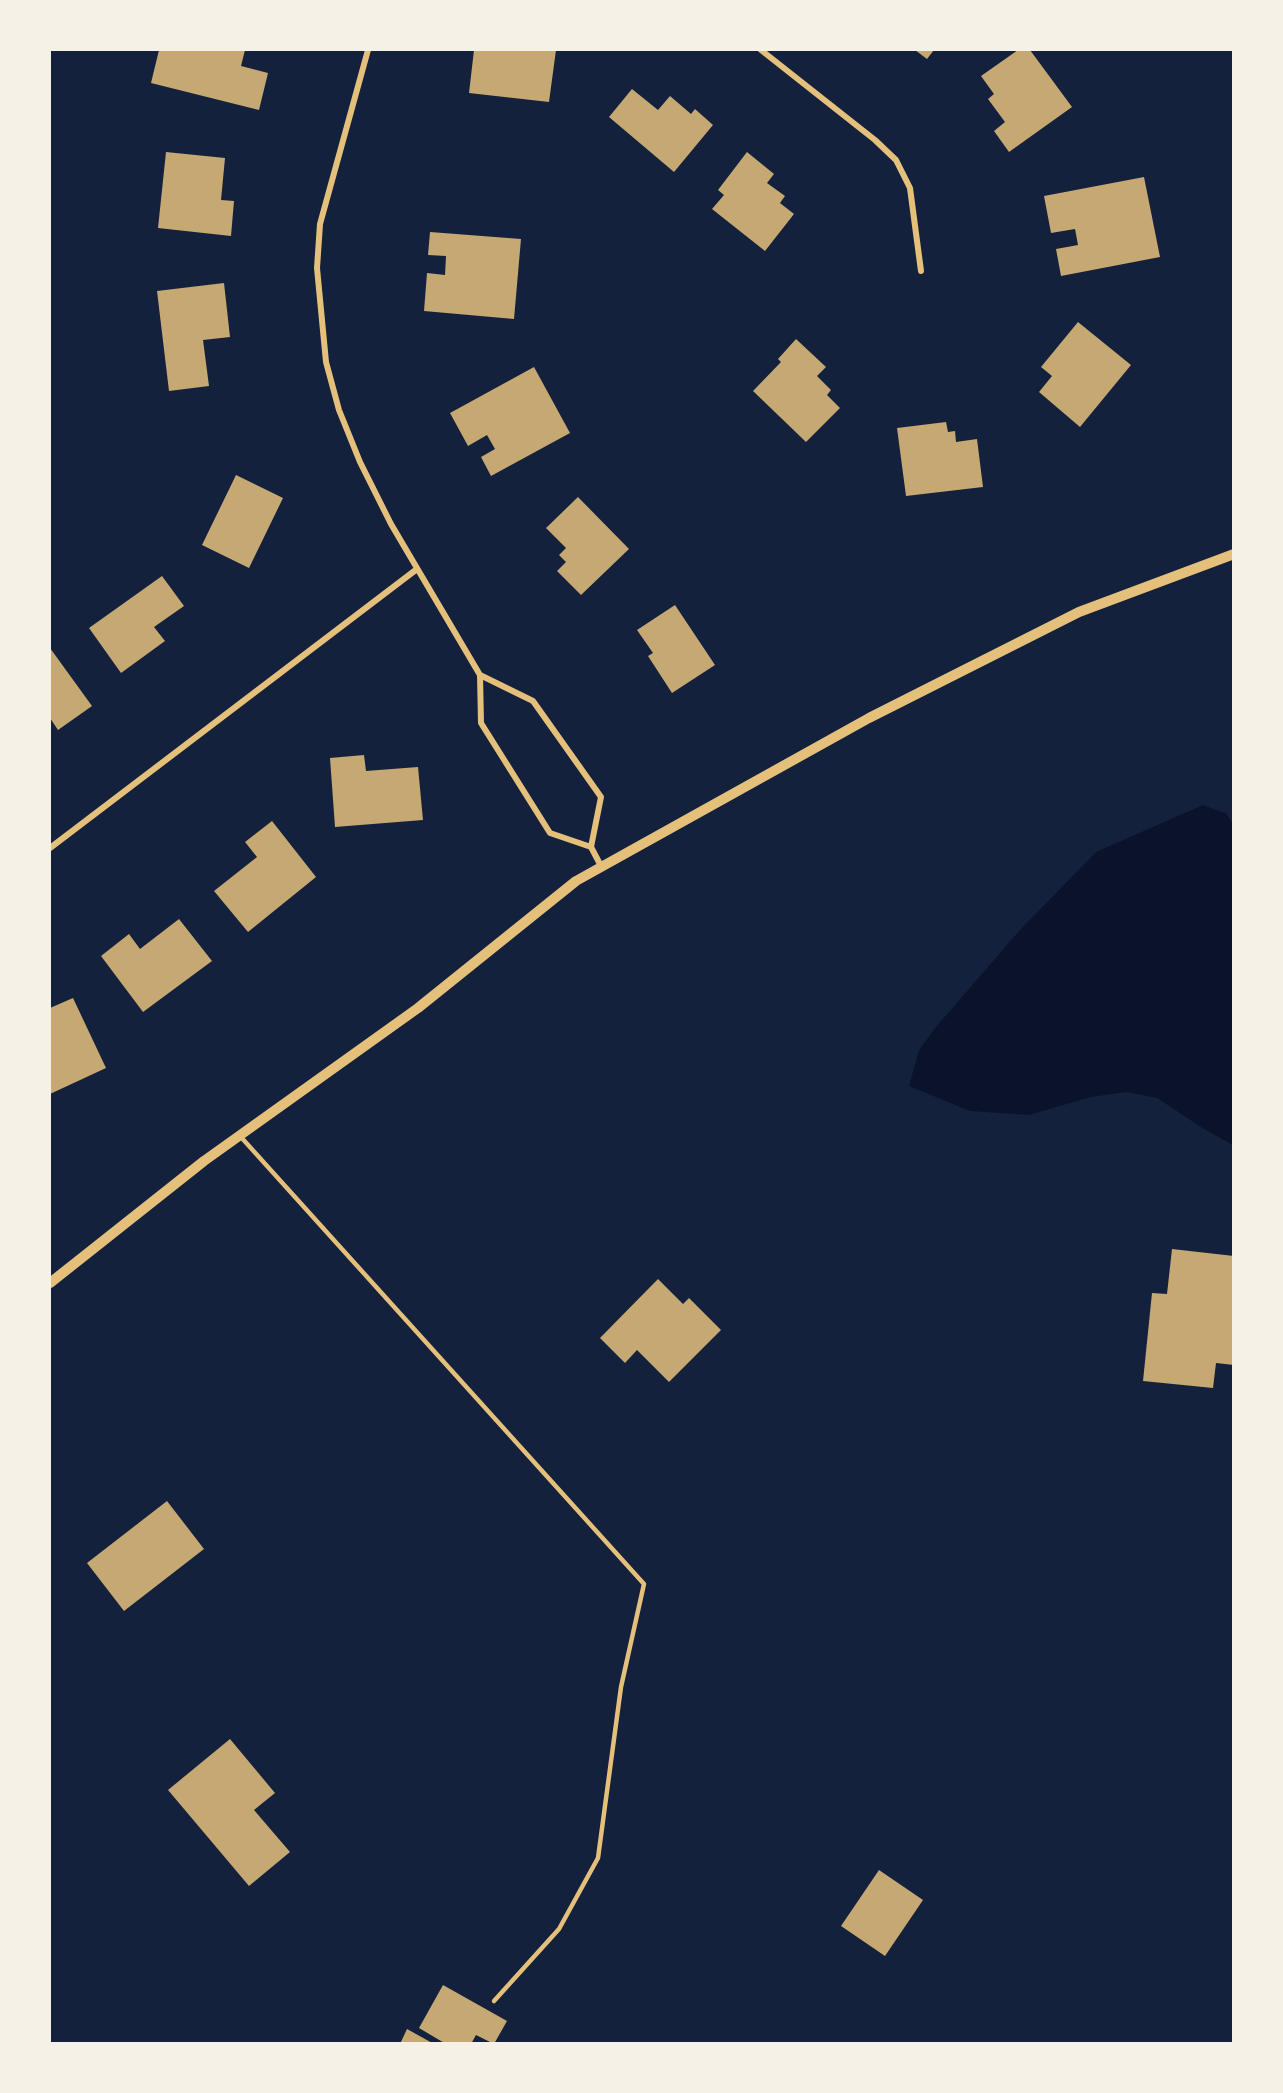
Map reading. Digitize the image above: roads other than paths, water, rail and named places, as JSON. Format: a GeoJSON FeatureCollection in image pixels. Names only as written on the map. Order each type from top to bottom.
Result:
{"type":"FeatureCollection","features":[{"type":"Feature","properties":{"kind":"street"},"geometry":{"type":"LineString","coordinates":[[368,50],[320,224],[316,268],[326,362],[339,410],[360,462],[417,569],[480,675],[481,723],[550,833],[591,848],[602,866]]}},
{"type":"Feature","properties":{"kind":"street"},"geometry":{"type":"LineString","coordinates":[[761,50],[875,140],[896,160],[910,188],[921,270]]}},
{"type":"Feature","properties":{"kind":"street"},"geometry":{"type":"LineString","coordinates":[[50,1283],[140,1210],[418,1008],[576,881],[869,718],[1079,612],[1233,554]]}},
{"type":"Feature","properties":{"kind":"street"},"geometry":{"type":"LineString","coordinates":[[50,848],[417,569]]}},
{"type":"Feature","properties":{"kind":"street"},"geometry":{"type":"LineString","coordinates":[[480,675],[533,700],[601,797],[591,848]]}},
{"type":"Feature","properties":{"kind":"lane"},"geometry":{"type":"LineString","coordinates":[[240,1136],[644,1584],[621,1687],[597,1858],[559,1929],[494,2001]]}},
{"type":"Feature","properties":{"kind":"water"},"geometry":{"type":"Polygon","coordinates":[[[1203,805],[1227,814],[1233,825],[1233,1145],[1157,1098],[1126,1092],[1091,1097],[1029,1115],[970,1111],[909,1086],[919,1050],[936,1027],[1019,931],[1096,852],[1203,805]]]}}]}
